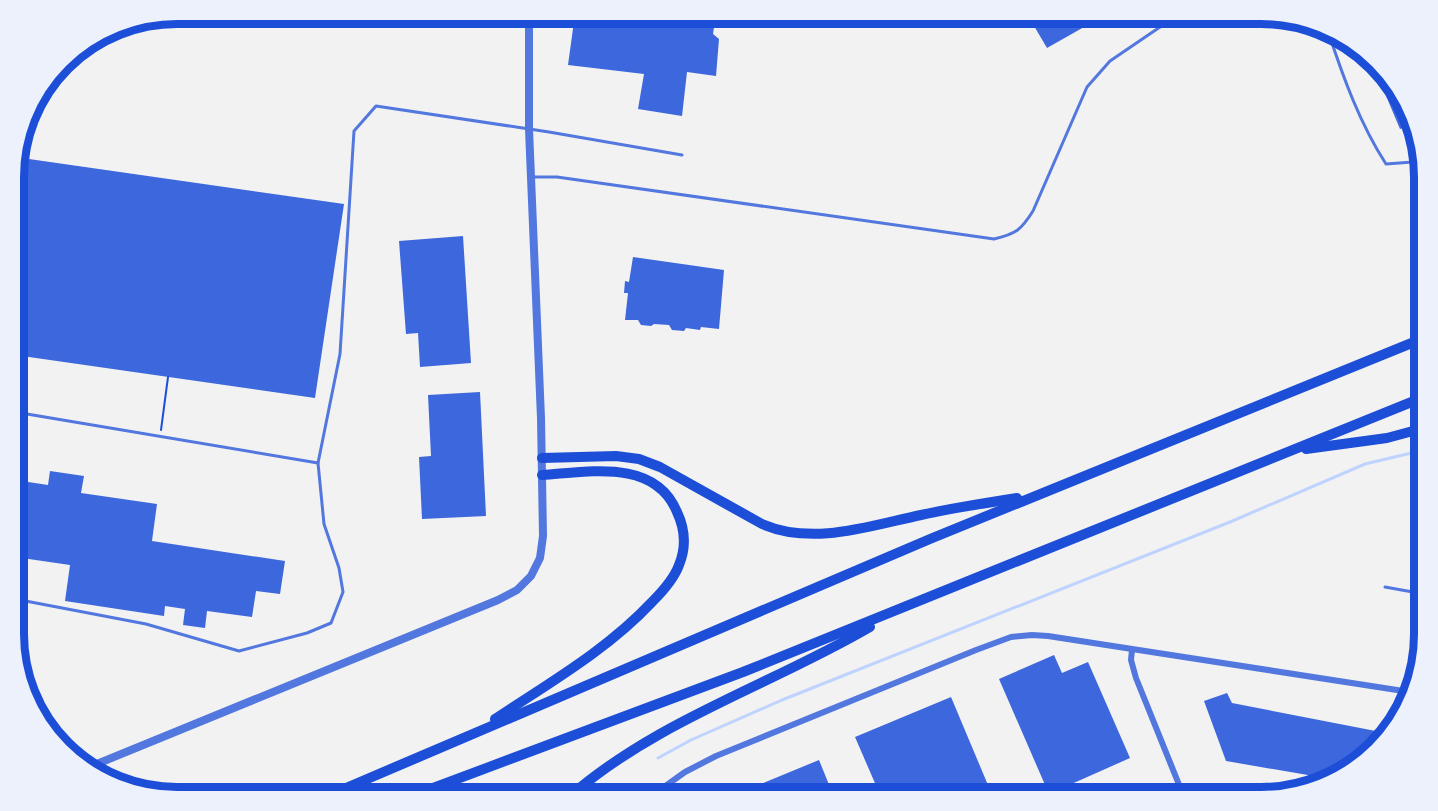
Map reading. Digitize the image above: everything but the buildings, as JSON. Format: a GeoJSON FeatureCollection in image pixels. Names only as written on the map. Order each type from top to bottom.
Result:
{"type":"FeatureCollection","features":[{"type":"Feature","properties":{"kind":"highway"},"geometry":{"type":"LineString","coordinates":[[350,787],[919,543],[1414,342]]}},
{"type":"Feature","properties":{"kind":"highway"},"geometry":{"type":"LineString","coordinates":[[436,787],[657,706],[1414,401]]}},
{"type":"Feature","properties":{"kind":"highway"},"geometry":{"type":"LineString","coordinates":[[1291,451],[1387,438],[1414,431]]}},
{"type":"Feature","properties":{"kind":"highway"},"geometry":{"type":"LineString","coordinates":[[542,458],[616,456],[639,459],[667,471],[762,524],[777,530],[800,534],[833,533],[923,514],[1038,494]]}},
{"type":"Feature","properties":{"kind":"highway"},"geometry":{"type":"LineString","coordinates":[[467,738],[585,660],[622,631],[666,586],[677,571],[682,558],[684,542],[678,513],[668,496],[652,482],[634,474],[613,472],[542,475]]}},
{"type":"Feature","properties":{"kind":"highway"},"geometry":{"type":"LineString","coordinates":[[582,787],[614,762],[646,742],[738,694],[825,654],[904,607]]}},
{"type":"Feature","properties":{"kind":"street"},"geometry":{"type":"LineString","coordinates":[[96,764],[489,604],[518,590],[534,571],[543,542],[542,458],[529,129],[530,24]]}},
{"type":"Feature","properties":{"kind":"street"},"geometry":{"type":"LineString","coordinates":[[664,787],[685,772],[716,756],[1006,639],[1025,635],[1048,636],[1402,692]]}},
{"type":"Feature","properties":{"kind":"street"},"geometry":{"type":"LineString","coordinates":[[1132,650],[1131,660],[1136,678],[1180,787]]}},
{"type":"Feature","properties":{"kind":"lane"},"geometry":{"type":"LineString","coordinates":[[531,177],[557,177],[994,239],[1010,235],[1023,227],[1033,211],[1087,87],[1110,61],[1167,24]]}},
{"type":"Feature","properties":{"kind":"lane"},"geometry":{"type":"LineString","coordinates":[[1331,41],[1372,144],[1386,164],[1413,162]]}},
{"type":"Feature","properties":{"kind":"lane"},"geometry":{"type":"LineString","coordinates":[[24,601],[146,624],[239,651],[307,633],[331,624],[343,592],[339,568],[324,524],[318,462],[340,354],[354,130],[375,106],[407,109],[682,155]]}},
{"type":"Feature","properties":{"kind":"lane"},"geometry":{"type":"LineString","coordinates":[[24,413],[318,462]]}},
{"type":"Feature","properties":{"kind":"lane"},"geometry":{"type":"LineString","coordinates":[[1385,587],[1414,592]]}},
{"type":"Feature","properties":{"kind":"path"},"geometry":{"type":"LineString","coordinates":[[160,436],[168,377]]}},
{"type":"Feature","properties":{"kind":"waterway"},"geometry":{"type":"LineString","coordinates":[[658,758],[691,740],[782,700],[1230,522],[1365,464],[1414,452]]}}]}
